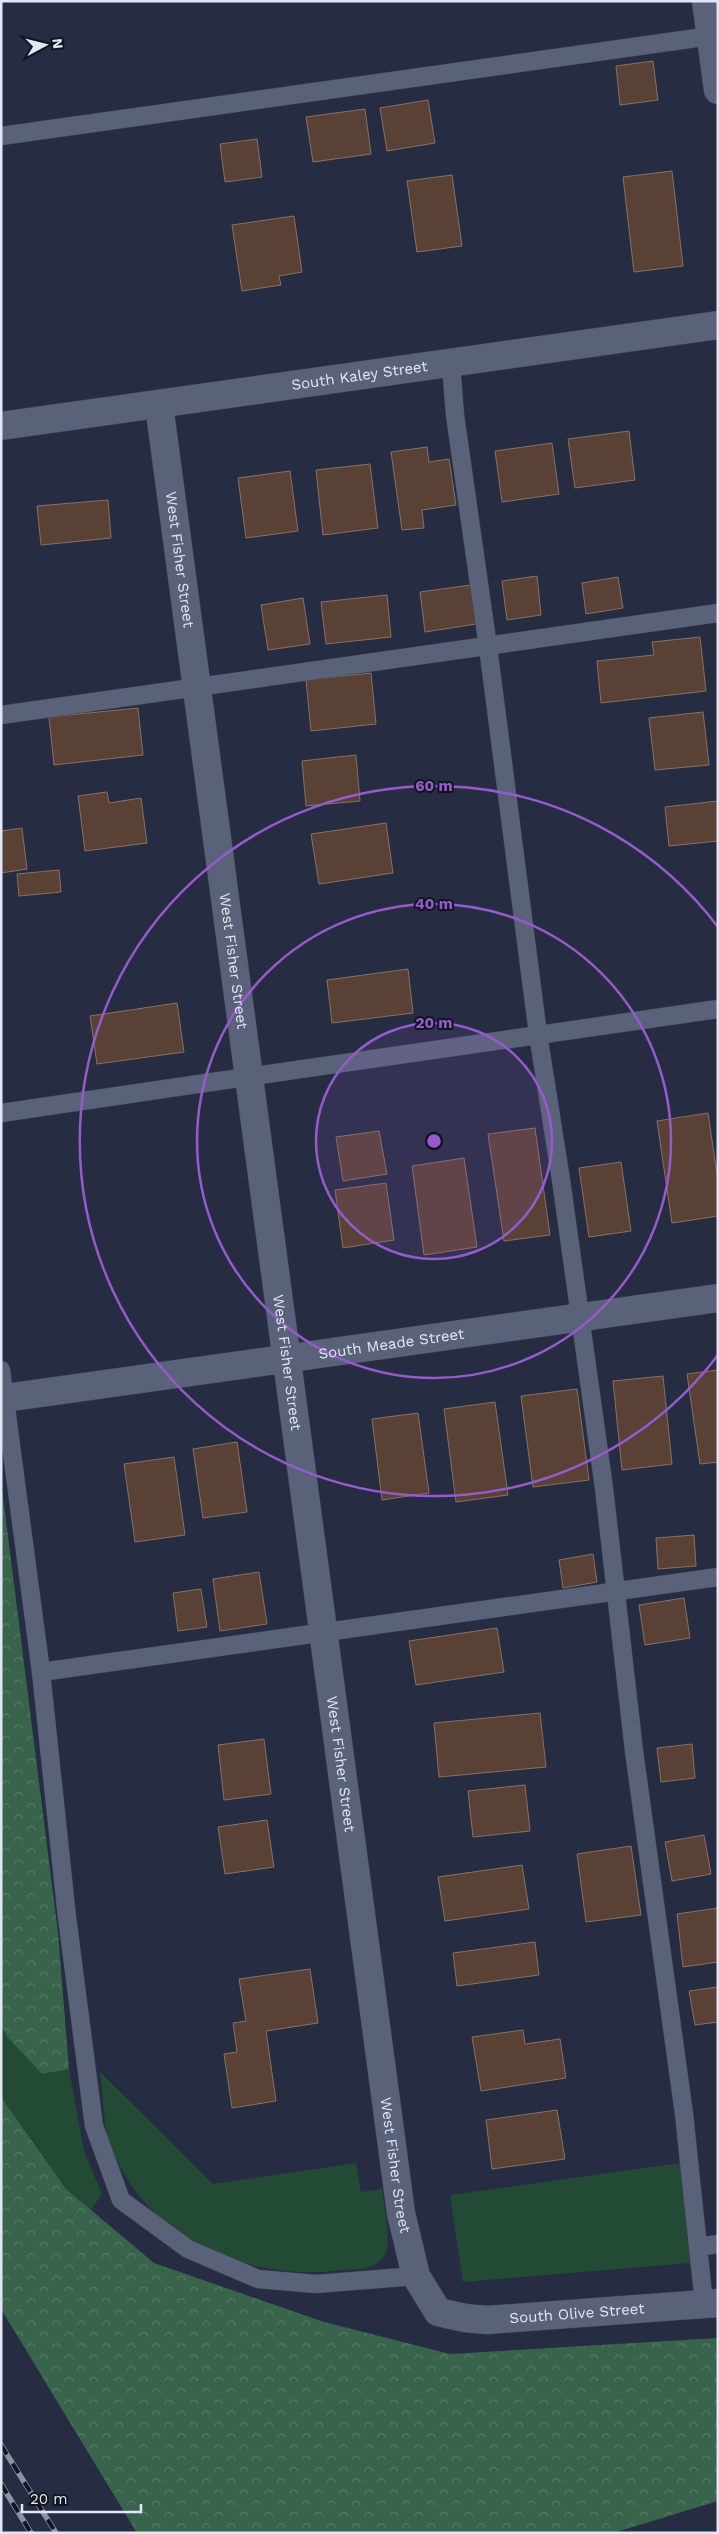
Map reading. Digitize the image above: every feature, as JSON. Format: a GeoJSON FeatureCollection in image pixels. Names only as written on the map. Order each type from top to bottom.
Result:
{"type":"FeatureCollection","features":[{"type":"Feature","properties":{"kind":"street"},"geometry":{"type":"LineString","coordinates":[[706,1],[714,36],[718,90]]}},
{"type":"Feature","properties":{"kind":"street","name":"South Kaley Street"},"geometry":{"type":"LineString","coordinates":[[1,426],[718,325]]}},
{"type":"Feature","properties":{"kind":"street","name":"West Fisher Street"},"geometry":{"type":"LineString","coordinates":[[159,405],[195,687],[288,1359],[401,2213],[416,2276],[438,2312]]}},
{"type":"Feature","properties":{"kind":"street","name":"South Meade Street"},"geometry":{"type":"LineString","coordinates":[[5,1398],[718,1298]]}},
{"type":"Feature","properties":{"kind":"street","name":"South Olive Street"},"geometry":{"type":"LineString","coordinates":[[438,2312],[465,2318],[487,2320],[711,2304]]}},
{"type":"Feature","properties":{"kind":"lane"},"geometry":{"type":"LineString","coordinates":[[1,136],[714,36]]}},
{"type":"Feature","properties":{"kind":"lane"},"geometry":{"type":"LineString","coordinates":[[451,364],[455,415],[488,647],[538,1034],[561,1180],[604,1488],[634,1751],[684,2114],[698,2247],[711,2304]]}},
{"type":"Feature","properties":{"kind":"lane"},"geometry":{"type":"LineString","coordinates":[[1,715],[718,613]]}},
{"type":"Feature","properties":{"kind":"lane"},"geometry":{"type":"LineString","coordinates":[[1,1113],[250,1078],[424,1050],[718,1009]]}},
{"type":"Feature","properties":{"kind":"lane"},"geometry":{"type":"LineString","coordinates":[[1,1370],[41,1672],[67,1917],[94,2126],[121,2200],[188,2250],[258,2279],[316,2284],[416,2276]]}},
{"type":"Feature","properties":{"kind":"lane"},"geometry":{"type":"LineString","coordinates":[[41,1672],[718,1577]]}},
{"type":"Feature","properties":{"kind":"lane"},"geometry":{"type":"LineString","coordinates":[[698,2247],[718,2244]]}},
{"type":"Feature","properties":{"kind":"green space"},"geometry":{"type":"Polygon","coordinates":[[[1,1481],[58,1933],[69,2069],[42,2074],[8,2038],[1,2026],[1,1481]]]}},
{"type":"Feature","properties":{"kind":"green space"},"geometry":{"type":"Polygon","coordinates":[[[1,2026],[8,2038],[42,2074],[69,2069],[84,2151],[102,2194],[91,2210],[66,2189],[1,2097],[1,2026]]]}},
{"type":"Feature","properties":{"kind":"green space"},"geometry":{"type":"Polygon","coordinates":[[[100,2072],[213,2184],[356,2163],[361,2192],[382,2189],[388,2233],[387,2250],[384,2256],[374,2265],[360,2269],[301,2272],[270,2269],[239,2261],[209,2249],[181,2234],[156,2214],[135,2191],[113,2152],[106,2132],[100,2072]]]}},
{"type":"Feature","properties":{"kind":"green space"},"geometry":{"type":"Polygon","coordinates":[[[1,2097],[66,2189],[154,2263],[324,2322],[450,2354],[718,2338],[718,2501],[613,2533],[137,2533],[1,2309],[1,2097]]]}},
{"type":"Feature","properties":{"kind":"green space"},"geometry":{"type":"Polygon","coordinates":[[[680,2163],[690,2263],[463,2282],[450,2195],[680,2163]]]}},
{"type":"Feature","properties":{"kind":"building"},"geometry":{"type":"Polygon","coordinates":[[[653,61],[658,100],[620,105],[616,66],[653,61]]]}},
{"type":"Feature","properties":{"kind":"building"},"geometry":{"type":"Polygon","coordinates":[[[428,100],[435,143],[387,151],[380,108],[428,100]]]}},
{"type":"Feature","properties":{"kind":"building"},"geometry":{"type":"Polygon","coordinates":[[[365,109],[371,154],[313,162],[306,117],[365,109]]]}},
{"type":"Feature","properties":{"kind":"building"},"geometry":{"type":"Polygon","coordinates":[[[257,139],[262,177],[225,182],[220,144],[257,139]]]}},
{"type":"Feature","properties":{"kind":"building"},"geometry":{"type":"Polygon","coordinates":[[[672,171],[683,266],[634,272],[623,177],[672,171]]]}},
{"type":"Feature","properties":{"kind":"building"},"geometry":{"type":"Polygon","coordinates":[[[452,175],[462,246],[417,252],[407,181],[452,175]]]}},
{"type":"Feature","properties":{"kind":"building"},"geometry":{"type":"Polygon","coordinates":[[[294,216],[302,272],[279,276],[281,285],[242,291],[232,225],[294,216]]]}},
{"type":"Feature","properties":{"kind":"building"},"geometry":{"type":"Polygon","coordinates":[[[629,431],[635,480],[575,488],[568,439],[629,431]]]}},
{"type":"Feature","properties":{"kind":"building"},"geometry":{"type":"Polygon","coordinates":[[[552,443],[559,494],[502,502],[495,451],[552,443]]]}},
{"type":"Feature","properties":{"kind":"building"},"geometry":{"type":"Polygon","coordinates":[[[427,447],[429,462],[449,459],[456,505],[422,510],[424,528],[402,530],[391,452],[427,447]]]}},
{"type":"Feature","properties":{"kind":"building"},"geometry":{"type":"Polygon","coordinates":[[[370,464],[378,528],[323,535],[316,470],[370,464]]]}},
{"type":"Feature","properties":{"kind":"building"},"geometry":{"type":"Polygon","coordinates":[[[290,471],[298,531],[246,538],[238,478],[290,471]]]}},
{"type":"Feature","properties":{"kind":"building"},"geometry":{"type":"Polygon","coordinates":[[[108,500],[111,538],[41,545],[37,506],[108,500]]]}},
{"type":"Feature","properties":{"kind":"building"},"geometry":{"type":"Polygon","coordinates":[[[537,576],[541,615],[507,620],[502,581],[537,576]]]}},
{"type":"Feature","properties":{"kind":"building"},"geometry":{"type":"Polygon","coordinates":[[[618,577],[623,608],[586,614],[582,583],[618,577]]]}},
{"type":"Feature","properties":{"kind":"building"},"geometry":{"type":"Polygon","coordinates":[[[471,585],[476,624],[425,632],[420,592],[471,585]]]}},
{"type":"Feature","properties":{"kind":"building"},"geometry":{"type":"Polygon","coordinates":[[[387,595],[391,637],[326,644],[321,602],[387,595]]]}},
{"type":"Feature","properties":{"kind":"building"},"geometry":{"type":"Polygon","coordinates":[[[303,598],[310,644],[268,650],[261,605],[303,598]]]}},
{"type":"Feature","properties":{"kind":"building"},"geometry":{"type":"Polygon","coordinates":[[[700,637],[706,691],[601,703],[597,661],[654,655],[652,642],[700,637]]]}},
{"type":"Feature","properties":{"kind":"building"},"geometry":{"type":"Polygon","coordinates":[[[371,673],[376,724],[311,731],[306,680],[371,673]]]}},
{"type":"Feature","properties":{"kind":"building"},"geometry":{"type":"Polygon","coordinates":[[[138,708],[143,755],[54,765],[49,717],[138,708]]]}},
{"type":"Feature","properties":{"kind":"building"},"geometry":{"type":"Polygon","coordinates":[[[703,712],[709,765],[655,770],[649,718],[703,712]]]}},
{"type":"Feature","properties":{"kind":"building"},"geometry":{"type":"Polygon","coordinates":[[[356,755],[360,801],[306,806],[302,761],[356,755]]]}},
{"type":"Feature","properties":{"kind":"building"},"geometry":{"type":"Polygon","coordinates":[[[107,792],[109,803],[141,798],[147,843],[85,851],[78,796],[107,792]]]}},
{"type":"Feature","properties":{"kind":"building"},"geometry":{"type":"Polygon","coordinates":[[[718,801],[718,841],[669,846],[665,807],[718,801]]]}},
{"type":"Feature","properties":{"kind":"building"},"geometry":{"type":"Polygon","coordinates":[[[386,823],[393,873],[319,884],[311,834],[386,823]]]}},
{"type":"Feature","properties":{"kind":"building"},"geometry":{"type":"Polygon","coordinates":[[[22,828],[27,869],[1,873],[1,831],[22,828]]]}},
{"type":"Feature","properties":{"kind":"building"},"geometry":{"type":"Polygon","coordinates":[[[59,870],[61,892],[19,896],[17,874],[59,870]]]}},
{"type":"Feature","properties":{"kind":"building"},"geometry":{"type":"Polygon","coordinates":[[[408,969],[413,1013],[332,1023],[327,980],[408,969]]]}},
{"type":"Feature","properties":{"kind":"building"},"geometry":{"type":"Polygon","coordinates":[[[177,1003],[184,1052],[97,1064],[90,1016],[177,1003]]]}},
{"type":"Feature","properties":{"kind":"building"},"geometry":{"type":"Polygon","coordinates":[[[708,1113],[718,1181],[718,1216],[672,1223],[657,1121],[708,1113]]]}},
{"type":"Feature","properties":{"kind":"building"},"geometry":{"type":"Polygon","coordinates":[[[535,1128],[550,1235],[504,1241],[488,1134],[535,1128]]]}},
{"type":"Feature","properties":{"kind":"building"},"geometry":{"type":"Polygon","coordinates":[[[379,1131],[387,1174],[343,1181],[336,1137],[379,1131]]]}},
{"type":"Feature","properties":{"kind":"building"},"geometry":{"type":"Polygon","coordinates":[[[464,1158],[477,1247],[424,1255],[412,1166],[464,1158]]]}},
{"type":"Feature","properties":{"kind":"building"},"geometry":{"type":"Polygon","coordinates":[[[621,1162],[631,1231],[589,1237],[579,1168],[621,1162]]]}},
{"type":"Feature","properties":{"kind":"building"},"geometry":{"type":"Polygon","coordinates":[[[386,1183],[394,1240],[343,1248],[335,1190],[386,1183]]]}},
{"type":"Feature","properties":{"kind":"building"},"geometry":{"type":"Polygon","coordinates":[[[718,1370],[718,1462],[700,1464],[687,1374],[718,1370]]]}},
{"type":"Feature","properties":{"kind":"building"},"geometry":{"type":"Polygon","coordinates":[[[663,1376],[672,1464],[622,1470],[613,1381],[663,1376]]]}},
{"type":"Feature","properties":{"kind":"building"},"geometry":{"type":"Polygon","coordinates":[[[577,1389],[589,1480],[533,1487],[521,1396],[577,1389]]]}},
{"type":"Feature","properties":{"kind":"building"},"geometry":{"type":"Polygon","coordinates":[[[495,1402],[508,1495],[456,1502],[444,1409],[495,1402]]]}},
{"type":"Feature","properties":{"kind":"building"},"geometry":{"type":"Polygon","coordinates":[[[418,1413],[429,1493],[382,1500],[372,1419],[418,1413]]]}},
{"type":"Feature","properties":{"kind":"building"},"geometry":{"type":"Polygon","coordinates":[[[237,1442],[247,1512],[203,1518],[193,1449],[237,1442]]]}},
{"type":"Feature","properties":{"kind":"building"},"geometry":{"type":"Polygon","coordinates":[[[174,1457],[185,1535],[135,1542],[124,1464],[174,1457]]]}},
{"type":"Feature","properties":{"kind":"building"},"geometry":{"type":"Polygon","coordinates":[[[694,1535],[696,1566],[658,1569],[656,1538],[694,1535]]]}},
{"type":"Feature","properties":{"kind":"building"},"geometry":{"type":"Polygon","coordinates":[[[593,1554],[597,1582],[563,1588],[559,1560],[593,1554]]]}},
{"type":"Feature","properties":{"kind":"building"},"geometry":{"type":"Polygon","coordinates":[[[259,1572],[267,1624],[220,1631],[213,1579],[259,1572]]]}},
{"type":"Feature","properties":{"kind":"building"},"geometry":{"type":"Polygon","coordinates":[[[201,1589],[207,1627],[178,1631],[173,1593],[201,1589]]]}},
{"type":"Feature","properties":{"kind":"building"},"geometry":{"type":"Polygon","coordinates":[[[684,1598],[690,1638],[645,1645],[639,1605],[684,1598]]]}},
{"type":"Feature","properties":{"kind":"building"},"geometry":{"type":"Polygon","coordinates":[[[497,1628],[504,1672],[416,1685],[409,1641],[497,1628]]]}},
{"type":"Feature","properties":{"kind":"building"},"geometry":{"type":"Polygon","coordinates":[[[540,1713],[546,1767],[439,1777],[434,1723],[540,1713]]]}},
{"type":"Feature","properties":{"kind":"building"},"geometry":{"type":"Polygon","coordinates":[[[264,1739],[271,1794],[224,1800],[218,1745],[264,1739]]]}},
{"type":"Feature","properties":{"kind":"building"},"geometry":{"type":"Polygon","coordinates":[[[692,1744],[695,1778],[661,1782],[657,1748],[692,1744]]]}},
{"type":"Feature","properties":{"kind":"building"},"geometry":{"type":"Polygon","coordinates":[[[525,1785],[530,1831],[473,1837],[468,1791],[525,1785]]]}},
{"type":"Feature","properties":{"kind":"building"},"geometry":{"type":"Polygon","coordinates":[[[267,1820],[274,1867],[225,1874],[218,1827],[267,1820]]]}},
{"type":"Feature","properties":{"kind":"building"},"geometry":{"type":"Polygon","coordinates":[[[704,1835],[711,1874],[672,1881],[665,1842],[704,1835]]]}},
{"type":"Feature","properties":{"kind":"building"},"geometry":{"type":"Polygon","coordinates":[[[631,1846],[641,1915],[586,1922],[577,1854],[631,1846]]]}},
{"type":"Feature","properties":{"kind":"building"},"geometry":{"type":"Polygon","coordinates":[[[522,1865],[529,1909],[445,1921],[438,1877],[522,1865]]]}},
{"type":"Feature","properties":{"kind":"building"},"geometry":{"type":"Polygon","coordinates":[[[718,1908],[718,1962],[683,1967],[677,1914],[718,1908]]]}},
{"type":"Feature","properties":{"kind":"building"},"geometry":{"type":"Polygon","coordinates":[[[535,1942],[539,1975],[457,1986],[453,1953],[535,1942]]]}},
{"type":"Feature","properties":{"kind":"building"},"geometry":{"type":"Polygon","coordinates":[[[310,1969],[318,2023],[266,2031],[276,2101],[232,2108],[224,2054],[237,2052],[233,2023],[246,2021],[239,1979],[310,1969]]]}},
{"type":"Feature","properties":{"kind":"building"},"geometry":{"type":"Polygon","coordinates":[[[718,1987],[718,2022],[695,2025],[689,1991],[718,1987]]]}},
{"type":"Feature","properties":{"kind":"building"},"geometry":{"type":"Polygon","coordinates":[[[523,2030],[525,2044],[560,2039],[566,2078],[481,2091],[472,2037],[523,2030]]]}},
{"type":"Feature","properties":{"kind":"building"},"geometry":{"type":"Polygon","coordinates":[[[557,2110],[565,2159],[492,2169],[486,2120],[557,2110]]]}},
{"type":"Feature","properties":{"kind":"railway"},"geometry":{"type":"LineString","coordinates":[[1,2445],[56,2533]]}},
{"type":"Feature","properties":{"kind":"railway"},"geometry":{"type":"LineString","coordinates":[[1,2484],[31,2533]]}}]}
